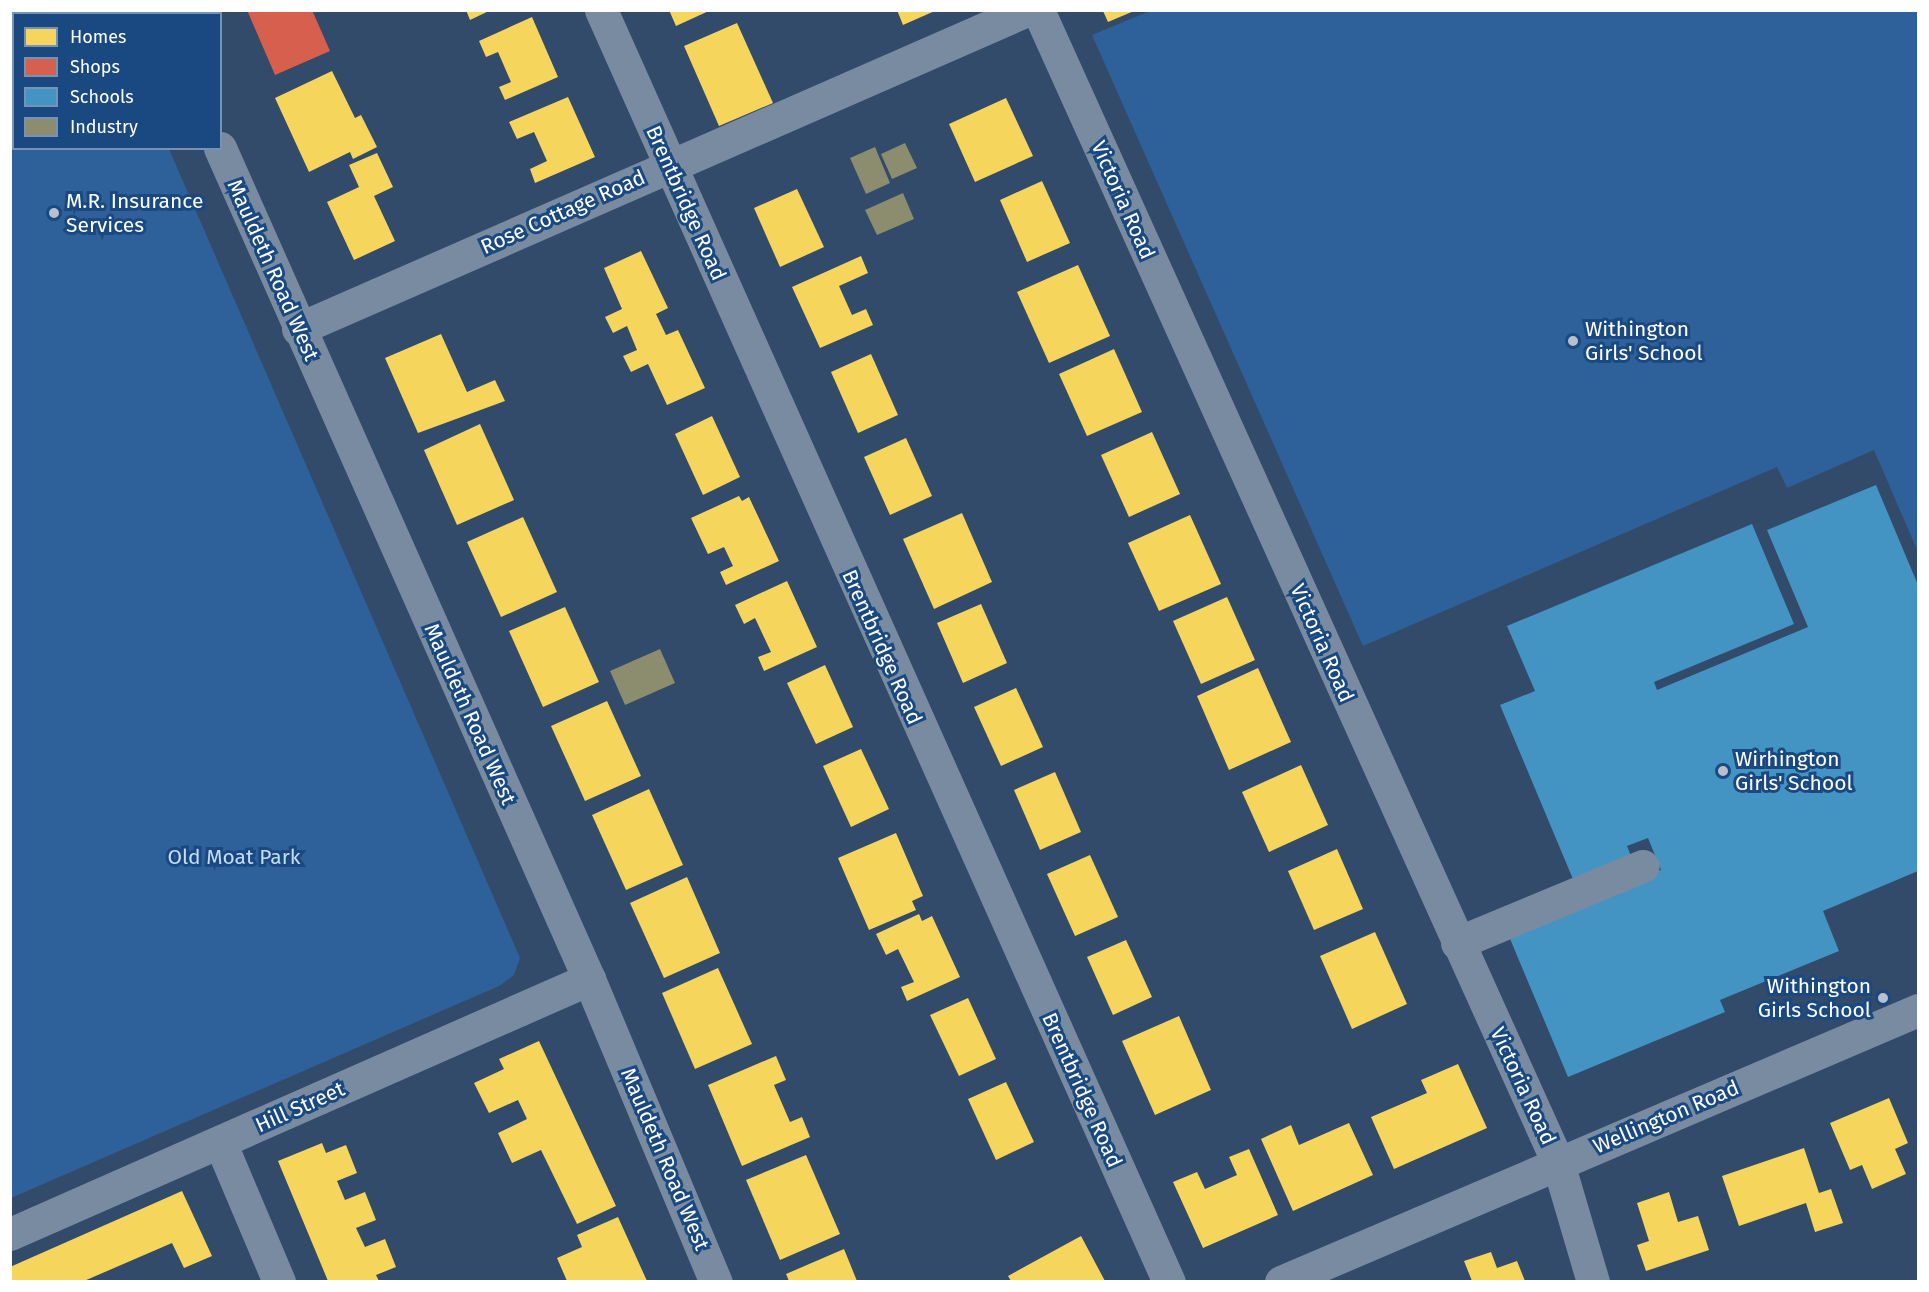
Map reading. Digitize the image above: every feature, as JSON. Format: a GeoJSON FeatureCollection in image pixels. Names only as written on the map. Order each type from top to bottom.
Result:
{"type":"FeatureCollection","features":[{"type":"Feature","properties":{"kind":"street","name":"Brentbridge Road"},"geometry":{"type":"LineString","coordinates":[[601,10],[1169,1281]]}},
{"type":"Feature","properties":{"kind":"street","name":"Rose Cottage Road"},"geometry":{"type":"LineString","coordinates":[[298,329],[1027,10]]}},
{"type":"Feature","properties":{"kind":"street","name":"Victoria Road"},"geometry":{"type":"LineString","coordinates":[[1038,10],[1558,1163],[1593,1281]]}},
{"type":"Feature","properties":{"kind":"street","name":"Mauldeth Road West"},"geometry":{"type":"LineString","coordinates":[[221,150],[298,329],[590,979],[716,1281]]}},
{"type":"Feature","properties":{"kind":"street"},"geometry":{"type":"LineString","coordinates":[[1457,943],[1643,866]]}},
{"type":"Feature","properties":{"kind":"street","name":"Hill Street"},"geometry":{"type":"LineString","coordinates":[[10,1234],[590,979]]}},
{"type":"Feature","properties":{"kind":"street","name":"Wellington Road"},"geometry":{"type":"LineString","coordinates":[[1281,1281],[1918,1010]]}},
{"type":"Feature","properties":{"kind":"street"},"geometry":{"type":"LineString","coordinates":[[220,1142],[279,1281]]}},
{"type":"Feature","properties":{"kind":"green space","name":"Old Moat Park"},"geometry":{"type":"Polygon","coordinates":[[[11,10],[110,11],[12,12],[12,150],[169,150],[520,958],[514,975],[499,986],[11,1198],[11,10]]]}},
{"type":"Feature","properties":{"kind":"green space","name":"Withington Girls' School"},"geometry":{"type":"Polygon","coordinates":[[[1150,11],[1918,11],[1918,552],[1874,450],[1787,488],[1777,467],[1363,646],[1092,35],[1150,11]]]}},
{"type":"Feature","properties":{"kind":"building: Homes"},"geometry":{"type":"Polygon","coordinates":[[[466,10],[491,10],[470,20],[466,10]]]}},
{"type":"Feature","properties":{"kind":"building: Homes"},"geometry":{"type":"Polygon","coordinates":[[[669,10],[711,10],[676,26],[669,10]]]}},
{"type":"Feature","properties":{"kind":"building: Homes"},"geometry":{"type":"Polygon","coordinates":[[[897,10],[937,10],[903,25],[897,10]]]}},
{"type":"Feature","properties":{"kind":"building: Homes"},"geometry":{"type":"Polygon","coordinates":[[[1103,11],[1134,11],[1108,22],[1103,11]]]}},
{"type":"Feature","properties":{"kind":"building: Homes"},"geometry":{"type":"Polygon","coordinates":[[[532,17],[558,77],[505,100],[499,87],[511,82],[498,52],[486,57],[479,41],[532,17]]]}},
{"type":"Feature","properties":{"kind":"building: Homes"},"geometry":{"type":"Polygon","coordinates":[[[737,23],[773,103],[719,126],[684,46],[737,23]]]}},
{"type":"Feature","properties":{"kind":"building: Homes"},"geometry":{"type":"Polygon","coordinates":[[[332,71],[355,118],[361,115],[377,147],[353,159],[350,152],[309,172],[275,98],[332,71]]]}},
{"type":"Feature","properties":{"kind":"building: Homes"},"geometry":{"type":"Polygon","coordinates":[[[568,97],[595,157],[535,183],[530,169],[547,161],[534,132],[517,139],[509,122],[568,97]]]}},
{"type":"Feature","properties":{"kind":"building: Homes"},"geometry":{"type":"Polygon","coordinates":[[[1006,98],[1033,156],[975,182],[949,124],[1006,98]]]}},
{"type":"Feature","properties":{"kind":"building: Homes"},"geometry":{"type":"Polygon","coordinates":[[[377,153],[393,187],[374,196],[395,241],[354,260],[327,202],[359,187],[349,165],[377,153]]]}},
{"type":"Feature","properties":{"kind":"building: Homes"},"geometry":{"type":"Polygon","coordinates":[[[1042,181],[1070,243],[1027,262],[1000,200],[1042,181]]]}},
{"type":"Feature","properties":{"kind":"building: Homes"},"geometry":{"type":"Polygon","coordinates":[[[797,189],[824,247],[780,267],[754,208],[797,189]]]}},
{"type":"Feature","properties":{"kind":"building: Homes"},"geometry":{"type":"Polygon","coordinates":[[[641,251],[668,308],[656,314],[666,335],[678,330],[705,388],[667,405],[648,364],[631,372],[623,356],[637,350],[627,326],[613,333],[605,317],[622,309],[604,268],[641,251]]]}},
{"type":"Feature","properties":{"kind":"building: Homes"},"geometry":{"type":"Polygon","coordinates":[[[861,256],[868,273],[839,286],[852,315],[866,309],[873,325],[820,348],[792,287],[861,256]]]}},
{"type":"Feature","properties":{"kind":"building: Homes"},"geometry":{"type":"Polygon","coordinates":[[[1078,265],[1110,336],[1049,363],[1017,292],[1078,265]]]}},
{"type":"Feature","properties":{"kind":"building: Homes"},"geometry":{"type":"Polygon","coordinates":[[[441,334],[467,392],[495,380],[505,401],[418,433],[385,358],[441,334]]]}},
{"type":"Feature","properties":{"kind":"building: Homes"},"geometry":{"type":"Polygon","coordinates":[[[1114,349],[1142,412],[1087,436],[1059,374],[1114,349]]]}},
{"type":"Feature","properties":{"kind":"building: Homes"},"geometry":{"type":"Polygon","coordinates":[[[871,354],[898,415],[858,433],[831,372],[871,354]]]}},
{"type":"Feature","properties":{"kind":"building: Homes"},"geometry":{"type":"Polygon","coordinates":[[[712,416],[740,477],[703,495],[675,434],[712,416]]]}},
{"type":"Feature","properties":{"kind":"building: Homes"},"geometry":{"type":"Polygon","coordinates":[[[480,424],[514,500],[457,525],[424,450],[480,424]]]}},
{"type":"Feature","properties":{"kind":"building: Homes"},"geometry":{"type":"Polygon","coordinates":[[[1152,432],[1180,494],[1129,517],[1101,455],[1152,432]]]}},
{"type":"Feature","properties":{"kind":"building: Homes"},"geometry":{"type":"Polygon","coordinates":[[[906,438],[932,496],[890,515],[864,457],[906,438]]]}},
{"type":"Feature","properties":{"kind":"building: Homes"},"geometry":{"type":"Polygon","coordinates":[[[739,496],[742,501],[749,497],[779,561],[726,585],[720,572],[733,566],[724,547],[708,554],[691,518],[739,496]]]}},
{"type":"Feature","properties":{"kind":"building: Homes"},"geometry":{"type":"Polygon","coordinates":[[[962,513],[992,582],[934,609],[903,539],[962,513]]]}},
{"type":"Feature","properties":{"kind":"building: Homes"},"geometry":{"type":"Polygon","coordinates":[[[1190,515],[1221,584],[1159,611],[1128,543],[1190,515]]]}},
{"type":"Feature","properties":{"kind":"building: Homes"},"geometry":{"type":"Polygon","coordinates":[[[523,517],[557,592],[501,617],[467,542],[523,517]]]}},
{"type":"Feature","properties":{"kind":"building: Homes"},"geometry":{"type":"Polygon","coordinates":[[[787,581],[817,647],[764,671],[758,657],[771,652],[755,618],[744,624],[735,605],[787,581]]]}},
{"type":"Feature","properties":{"kind":"building: Homes"},"geometry":{"type":"Polygon","coordinates":[[[1227,597],[1255,660],[1201,684],[1173,621],[1227,597]]]}},
{"type":"Feature","properties":{"kind":"building: Homes"},"geometry":{"type":"Polygon","coordinates":[[[981,604],[1007,663],[963,683],[937,623],[981,604]]]}},
{"type":"Feature","properties":{"kind":"building: Homes"},"geometry":{"type":"Polygon","coordinates":[[[565,607],[599,682],[543,707],[509,631],[565,607]]]}},
{"type":"Feature","properties":{"kind":"building: Homes"},"geometry":{"type":"Polygon","coordinates":[[[825,665],[853,727],[816,744],[787,683],[825,665]]]}},
{"type":"Feature","properties":{"kind":"building: Homes"},"geometry":{"type":"Polygon","coordinates":[[[1258,668],[1291,742],[1229,770],[1197,696],[1258,668]]]}},
{"type":"Feature","properties":{"kind":"building: Homes"},"geometry":{"type":"Polygon","coordinates":[[[1016,688],[1043,747],[1001,766],[974,707],[1016,688]]]}},
{"type":"Feature","properties":{"kind":"building: Homes"},"geometry":{"type":"Polygon","coordinates":[[[607,701],[641,776],[585,801],[551,726],[607,701]]]}},
{"type":"Feature","properties":{"kind":"building: Homes"},"geometry":{"type":"Polygon","coordinates":[[[861,749],[889,809],[851,827],[823,766],[861,749]]]}},
{"type":"Feature","properties":{"kind":"building: Homes"},"geometry":{"type":"Polygon","coordinates":[[[1301,765],[1328,825],[1269,852],[1242,792],[1301,765]]]}},
{"type":"Feature","properties":{"kind":"building: Homes"},"geometry":{"type":"Polygon","coordinates":[[[1055,772],[1081,832],[1040,850],[1014,790],[1055,772]]]}},
{"type":"Feature","properties":{"kind":"building: Homes"},"geometry":{"type":"Polygon","coordinates":[[[649,789],[683,865],[626,890],[592,815],[649,789]]]}},
{"type":"Feature","properties":{"kind":"building: Homes"},"geometry":{"type":"Polygon","coordinates":[[[896,833],[923,896],[912,901],[916,910],[869,930],[838,858],[896,833]]]}},
{"type":"Feature","properties":{"kind":"building: Homes"},"geometry":{"type":"Polygon","coordinates":[[[1337,849],[1363,909],[1314,930],[1288,871],[1337,849]]]}},
{"type":"Feature","properties":{"kind":"building: Homes"},"geometry":{"type":"Polygon","coordinates":[[[1090,855],[1118,917],[1075,936],[1047,874],[1090,855]]]}},
{"type":"Feature","properties":{"kind":"building: Homes"},"geometry":{"type":"Polygon","coordinates":[[[687,877],[720,953],[664,978],[630,903],[687,877]]]}},
{"type":"Feature","properties":{"kind":"building: Homes"},"geometry":{"type":"Polygon","coordinates":[[[919,914],[922,921],[932,916],[960,977],[907,1001],[901,987],[914,982],[898,949],[886,955],[876,934],[919,914]]]}},
{"type":"Feature","properties":{"kind":"building: Homes"},"geometry":{"type":"Polygon","coordinates":[[[1375,932],[1407,1004],[1352,1029],[1320,956],[1375,932]]]}},
{"type":"Feature","properties":{"kind":"building: Homes"},"geometry":{"type":"Polygon","coordinates":[[[1126,940],[1152,997],[1113,1015],[1087,957],[1126,940]]]}},
{"type":"Feature","properties":{"kind":"building: Homes"},"geometry":{"type":"Polygon","coordinates":[[[718,968],[752,1044],[695,1069],[662,993],[718,968]]]}},
{"type":"Feature","properties":{"kind":"building: Homes"},"geometry":{"type":"Polygon","coordinates":[[[968,998],[996,1059],[959,1076],[930,1015],[968,998]]]}},
{"type":"Feature","properties":{"kind":"building: Homes"},"geometry":{"type":"Polygon","coordinates":[[[1179,1016],[1211,1090],[1155,1115],[1122,1041],[1179,1016]]]}},
{"type":"Feature","properties":{"kind":"building: Homes"},"geometry":{"type":"Polygon","coordinates":[[[539,1041],[616,1206],[577,1224],[541,1150],[512,1163],[498,1133],[527,1119],[518,1100],[489,1113],[474,1083],[504,1069],[499,1059],[539,1041]]]}},
{"type":"Feature","properties":{"kind":"building: Homes"},"geometry":{"type":"Polygon","coordinates":[[[776,1056],[786,1080],[774,1085],[790,1122],[802,1117],[810,1137],[742,1166],[708,1085],[776,1056]]]}},
{"type":"Feature","properties":{"kind":"building: Homes"},"geometry":{"type":"Polygon","coordinates":[[[1458,1064],[1487,1128],[1394,1169],[1371,1117],[1427,1093],[1421,1080],[1458,1064]]]}},
{"type":"Feature","properties":{"kind":"building: Homes"},"geometry":{"type":"Polygon","coordinates":[[[1006,1082],[1034,1142],[996,1160],[968,1099],[1006,1082]]]}},
{"type":"Feature","properties":{"kind":"building: Homes"},"geometry":{"type":"Polygon","coordinates":[[[1889,1098],[1908,1143],[1895,1149],[1906,1174],[1872,1189],[1862,1165],[1850,1170],[1830,1123],[1889,1098]]]}},
{"type":"Feature","properties":{"kind":"building: Homes"},"geometry":{"type":"Polygon","coordinates":[[[1349,1123],[1373,1175],[1293,1211],[1261,1139],[1291,1125],[1299,1145],[1349,1123]]]}},
{"type":"Feature","properties":{"kind":"building: Homes"},"geometry":{"type":"Polygon","coordinates":[[[322,1143],[326,1153],[346,1145],[357,1173],[337,1181],[345,1200],[365,1192],[376,1220],[356,1228],[365,1247],[385,1239],[396,1267],[376,1275],[379,1281],[328,1281],[278,1161],[322,1143]]]}},
{"type":"Feature","properties":{"kind":"building: Homes"},"geometry":{"type":"Polygon","coordinates":[[[1804,1148],[1819,1193],[1831,1189],[1843,1223],[1815,1232],[1806,1203],[1739,1226],[1722,1176],[1804,1148]]]}},
{"type":"Feature","properties":{"kind":"building: Homes"},"geometry":{"type":"Polygon","coordinates":[[[1249,1149],[1278,1215],[1203,1248],[1173,1182],[1197,1172],[1205,1189],[1237,1175],[1229,1157],[1249,1149]]]}},
{"type":"Feature","properties":{"kind":"building: Homes"},"geometry":{"type":"Polygon","coordinates":[[[806,1155],[840,1234],[780,1260],[746,1180],[806,1155]]]}},
{"type":"Feature","properties":{"kind":"building: Homes"},"geometry":{"type":"Polygon","coordinates":[[[182,1191],[212,1256],[184,1268],[172,1243],[84,1281],[10,1281],[10,1267],[182,1191]]]}},
{"type":"Feature","properties":{"kind":"building: Homes"},"geometry":{"type":"Polygon","coordinates":[[[1669,1192],[1678,1222],[1698,1216],[1709,1250],[1646,1271],[1637,1245],[1649,1241],[1637,1203],[1669,1192]]]}},
{"type":"Feature","properties":{"kind":"building: Homes"},"geometry":{"type":"Polygon","coordinates":[[[618,1217],[647,1281],[567,1281],[557,1258],[582,1247],[577,1235],[618,1217]]]}},
{"type":"Feature","properties":{"kind":"building: Homes"},"geometry":{"type":"Polygon","coordinates":[[[1081,1236],[1105,1281],[1011,1281],[1008,1276],[1081,1236]]]}},
{"type":"Feature","properties":{"kind":"building: Homes"},"geometry":{"type":"Polygon","coordinates":[[[844,1249],[857,1281],[789,1281],[786,1274],[844,1249]]]}},
{"type":"Feature","properties":{"kind":"building: Homes"},"geometry":{"type":"Polygon","coordinates":[[[1491,1252],[1497,1268],[1517,1261],[1525,1281],[1472,1281],[1464,1261],[1491,1252]]]}},
{"type":"Feature","properties":{"kind":"building: Shops"},"geometry":{"type":"Polygon","coordinates":[[[247,10],[312,10],[330,51],[275,75],[247,10]]]}},
{"type":"Feature","properties":{"kind":"building: Schools","name":"Wirhington Girls' School"},"geometry":{"type":"Polygon","coordinates":[[[1876,485],[1918,585],[1918,871],[1823,911],[1839,951],[1720,1000],[1725,1012],[1568,1077],[1508,934],[1661,870],[1648,838],[1627,846],[1633,861],[1575,884],[1500,705],[1535,691],[1507,626],[1752,524],[1794,624],[1654,682],[1657,690],[1808,627],[1767,530],[1876,485]]]}},
{"type":"Feature","properties":{"kind":"building: Industry"},"geometry":{"type":"Polygon","coordinates":[[[905,143],[917,168],[892,179],[881,154],[905,143]]]}},
{"type":"Feature","properties":{"kind":"building: Industry"},"geometry":{"type":"Polygon","coordinates":[[[875,147],[890,183],[866,194],[850,158],[875,147]]]}},
{"type":"Feature","properties":{"kind":"building: Industry"},"geometry":{"type":"Polygon","coordinates":[[[903,193],[914,219],[877,235],[865,210],[903,193]]]}},
{"type":"Feature","properties":{"kind":"building: Industry"},"geometry":{"type":"Polygon","coordinates":[[[660,649],[675,683],[625,705],[610,671],[660,649]]]}},
{"type":"Feature","properties":{"kind":"place","name":"M.R. Insurance Services"},"geometry":{"type":"Point","coordinates":[54,213]}},
{"type":"Feature","properties":{"kind":"place","name":"Withington Girls' School"},"geometry":{"type":"Point","coordinates":[1573,341]}},
{"type":"Feature","properties":{"kind":"place","name":"Wirhington Girls' School"},"geometry":{"type":"Point","coordinates":[1723,771]}},
{"type":"Feature","properties":{"kind":"place","name":"Withington Girls School"},"geometry":{"type":"Point","coordinates":[1883,998]}}]}
